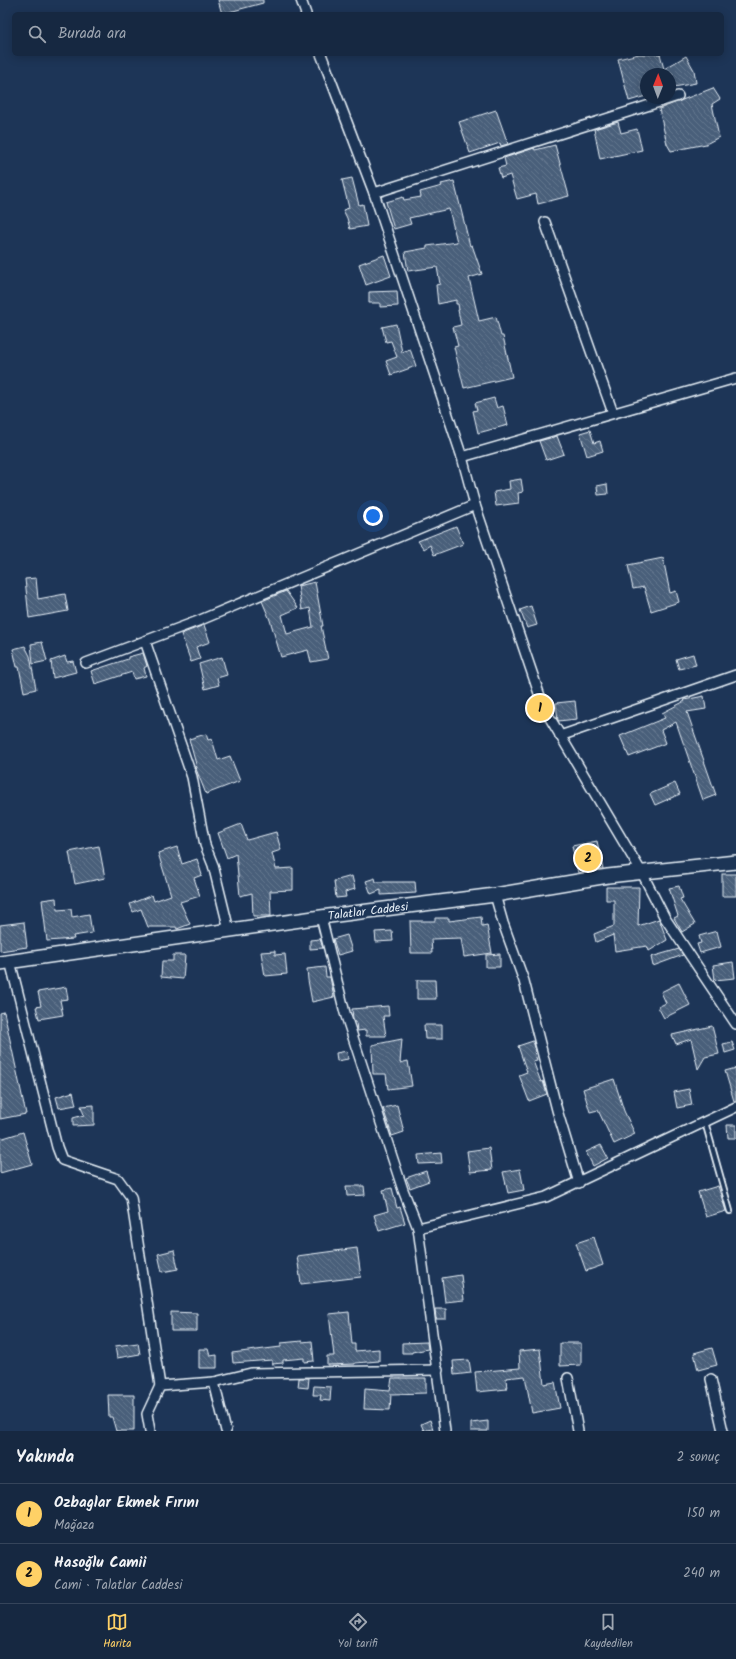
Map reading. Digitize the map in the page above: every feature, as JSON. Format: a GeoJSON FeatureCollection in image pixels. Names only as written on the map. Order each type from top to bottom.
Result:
{"type":"FeatureCollection","features":[{"type":"Feature","properties":{"kind":"street"},"geometry":{"type":"LineString","coordinates":[[301,0],[305,12]]}},
{"type":"Feature","properties":{"kind":"street"},"geometry":{"type":"LineString","coordinates":[[322,56],[374,193],[462,457],[475,505],[544,708],[642,874],[665,918],[736,1024]]}},
{"type":"Feature","properties":{"kind":"street"},"geometry":{"type":"LineString","coordinates":[[374,193],[678,96]]}},
{"type":"Feature","properties":{"kind":"street"},"geometry":{"type":"LineString","coordinates":[[546,222],[613,414]]}},
{"type":"Feature","properties":{"kind":"street"},"geometry":{"type":"LineString","coordinates":[[462,457],[736,378]]}},
{"type":"Feature","properties":{"kind":"street"},"geometry":{"type":"LineString","coordinates":[[86,663],[198,621],[475,505]]}},
{"type":"Feature","properties":{"kind":"street"},"geometry":{"type":"LineString","coordinates":[[145,641],[192,777],[205,845],[213,865],[228,930]]}},
{"type":"Feature","properties":{"kind":"street"},"geometry":{"type":"LineString","coordinates":[[560,736],[736,675]]}},
{"type":"Feature","properties":{"kind":"street","name":"Talatlar Caddesi"},"geometry":{"type":"LineString","coordinates":[[5,962],[322,917],[495,895],[608,876],[642,874],[736,862]]}},
{"type":"Feature","properties":{"kind":"street"},"geometry":{"type":"LineString","coordinates":[[495,895],[503,923],[524,981],[557,1110],[579,1183]]}},
{"type":"Feature","properties":{"kind":"street"},"geometry":{"type":"LineString","coordinates":[[322,917],[345,1014],[403,1190],[418,1228],[445,1431]]}},
{"type":"Feature","properties":{"kind":"street"},"geometry":{"type":"LineString","coordinates":[[5,962],[57,1147],[62,1160],[118,1180],[131,1197],[160,1386],[147,1414],[150,1431]]}},
{"type":"Feature","properties":{"kind":"street"},"geometry":{"type":"LineString","coordinates":[[418,1228],[546,1197],[579,1183],[736,1107]]}},
{"type":"Feature","properties":{"kind":"street"},"geometry":{"type":"LineString","coordinates":[[160,1386],[214,1382],[252,1373],[438,1370]]}},
{"type":"Feature","properties":{"kind":"street"},"geometry":{"type":"LineString","coordinates":[[568,1378],[578,1431]]}},
{"type":"Feature","properties":{"kind":"street"},"geometry":{"type":"LineString","coordinates":[[711,1379],[723,1431]]}},
{"type":"Feature","properties":{"kind":"street"},"geometry":{"type":"LineString","coordinates":[[214,1382],[226,1431]]}},
{"type":"Feature","properties":{"kind":"lane"},"geometry":{"type":"LineString","coordinates":[[705,1122],[730,1211]]}},
{"type":"Feature","properties":{"kind":"building"},"geometry":{"type":"Polygon","coordinates":[[[218,0],[263,0],[263,3],[229,12],[221,12],[218,0]]]}},
{"type":"Feature","properties":{"kind":"building"},"geometry":{"type":"Polygon","coordinates":[[[631,56],[661,56],[664,68],[640,68],[640,98],[629,101],[618,59],[631,56]]]}},
{"type":"Feature","properties":{"kind":"building"},"geometry":{"type":"Polygon","coordinates":[[[686,56],[694,70],[696,83],[676,87],[676,68],[666,68],[686,56]]]}},
{"type":"Feature","properties":{"kind":"building"},"geometry":{"type":"Polygon","coordinates":[[[713,88],[720,99],[712,104],[719,137],[706,144],[671,151],[667,144],[659,109],[676,104],[676,102],[713,88]]]}},
{"type":"Feature","properties":{"kind":"building"},"geometry":{"type":"Polygon","coordinates":[[[496,110],[508,144],[501,146],[500,143],[470,153],[459,122],[496,110]]]}},
{"type":"Feature","properties":{"kind":"building"},"geometry":{"type":"Polygon","coordinates":[[[618,122],[621,133],[637,129],[642,150],[600,159],[594,129],[618,122]]]}},
{"type":"Feature","properties":{"kind":"building"},"geometry":{"type":"Polygon","coordinates":[[[555,145],[569,196],[538,204],[536,194],[517,199],[510,175],[501,178],[498,168],[506,166],[504,158],[534,148],[535,150],[555,145]]]}},
{"type":"Feature","properties":{"kind":"building"},"geometry":{"type":"Polygon","coordinates":[[[352,178],[359,205],[363,204],[367,226],[350,229],[343,210],[349,208],[342,180],[352,178]]]}},
{"type":"Feature","properties":{"kind":"building"},"geometry":{"type":"Polygon","coordinates":[[[454,181],[470,246],[472,245],[482,274],[469,278],[479,321],[496,317],[501,336],[503,336],[512,377],[464,388],[454,347],[458,346],[453,327],[461,325],[458,304],[456,304],[456,300],[438,304],[436,285],[440,284],[437,267],[408,271],[405,252],[427,248],[427,246],[457,242],[449,209],[409,218],[411,224],[394,229],[386,202],[403,197],[404,200],[421,197],[420,192],[454,181]]]}},
{"type":"Feature","properties":{"kind":"building"},"geometry":{"type":"Polygon","coordinates":[[[384,255],[391,276],[366,285],[359,264],[384,255]]]}},
{"type":"Feature","properties":{"kind":"building"},"geometry":{"type":"Polygon","coordinates":[[[397,291],[398,306],[380,307],[380,303],[369,303],[369,292],[397,291]]]}},
{"type":"Feature","properties":{"kind":"building"},"geometry":{"type":"Polygon","coordinates":[[[396,324],[402,352],[410,349],[416,366],[391,375],[386,361],[397,357],[391,341],[386,342],[382,327],[396,324]]]}},
{"type":"Feature","properties":{"kind":"building"},"geometry":{"type":"Polygon","coordinates":[[[494,398],[497,408],[503,406],[508,425],[478,433],[473,411],[477,410],[475,403],[494,398]]]}},
{"type":"Feature","properties":{"kind":"building"},"geometry":{"type":"Polygon","coordinates":[[[590,430],[594,443],[600,441],[603,451],[587,456],[580,433],[590,430]]]}},
{"type":"Feature","properties":{"kind":"building"},"geometry":{"type":"Polygon","coordinates":[[[557,436],[564,454],[546,460],[539,441],[557,436]]]}},
{"type":"Feature","properties":{"kind":"building"},"geometry":{"type":"Polygon","coordinates":[[[521,479],[523,492],[518,493],[519,503],[496,506],[494,492],[510,489],[509,481],[521,479]]]}},
{"type":"Feature","properties":{"kind":"building"},"geometry":{"type":"Polygon","coordinates":[[[607,484],[608,494],[598,495],[597,486],[607,484]]]}},
{"type":"Feature","properties":{"kind":"building"},"geometry":{"type":"Polygon","coordinates":[[[456,526],[463,544],[434,555],[430,545],[424,549],[418,541],[456,526]]]}},
{"type":"Feature","properties":{"kind":"building"},"geometry":{"type":"Polygon","coordinates":[[[663,558],[670,593],[676,591],[679,602],[651,611],[644,587],[633,589],[628,565],[663,558]]]}},
{"type":"Feature","properties":{"kind":"building"},"geometry":{"type":"Polygon","coordinates":[[[36,578],[38,599],[65,594],[68,611],[29,618],[25,579],[36,578]]]}},
{"type":"Feature","properties":{"kind":"building"},"geometry":{"type":"Polygon","coordinates":[[[315,582],[323,626],[321,626],[328,659],[311,662],[308,650],[281,657],[270,620],[262,601],[286,591],[298,608],[282,615],[287,634],[313,627],[310,608],[302,610],[298,586],[315,582]]]}},
{"type":"Feature","properties":{"kind":"building"},"geometry":{"type":"Polygon","coordinates":[[[531,606],[537,625],[527,628],[520,610],[531,606]]]}},
{"type":"Feature","properties":{"kind":"building"},"geometry":{"type":"Polygon","coordinates":[[[204,625],[210,642],[196,647],[200,659],[191,662],[181,634],[204,625]]]}},
{"type":"Feature","properties":{"kind":"building"},"geometry":{"type":"Polygon","coordinates":[[[42,642],[47,661],[33,664],[31,644],[42,642]]]}},
{"type":"Feature","properties":{"kind":"building"},"geometry":{"type":"Polygon","coordinates":[[[25,646],[30,656],[36,689],[24,692],[19,667],[17,667],[13,649],[25,646]]]}},
{"type":"Feature","properties":{"kind":"building"},"geometry":{"type":"Polygon","coordinates":[[[143,653],[147,666],[144,668],[146,676],[134,679],[132,672],[95,684],[91,671],[143,653]]]}},
{"type":"Feature","properties":{"kind":"building"},"geometry":{"type":"Polygon","coordinates":[[[693,654],[696,665],[679,669],[676,659],[693,654]]]}},
{"type":"Feature","properties":{"kind":"building"},"geometry":{"type":"Polygon","coordinates":[[[65,656],[67,662],[73,661],[76,672],[53,678],[51,661],[65,656]]]}},
{"type":"Feature","properties":{"kind":"building"},"geometry":{"type":"Polygon","coordinates":[[[222,657],[227,675],[217,678],[219,685],[205,689],[199,664],[222,657]]]}},
{"type":"Feature","properties":{"kind":"building"},"geometry":{"type":"Polygon","coordinates":[[[704,696],[706,709],[687,712],[716,795],[703,800],[676,722],[661,730],[666,743],[629,757],[620,736],[665,718],[662,713],[685,701],[684,700],[704,696]]]}},
{"type":"Feature","properties":{"kind":"building"},"geometry":{"type":"Polygon","coordinates":[[[575,701],[577,719],[558,721],[556,703],[575,701]]]}},
{"type":"Feature","properties":{"kind":"building"},"geometry":{"type":"Polygon","coordinates":[[[206,734],[208,740],[212,739],[218,760],[230,756],[240,781],[206,794],[196,769],[197,768],[189,739],[206,734]]]}},
{"type":"Feature","properties":{"kind":"building"},"geometry":{"type":"Polygon","coordinates":[[[675,783],[680,794],[655,805],[650,794],[675,783]]]}},
{"type":"Feature","properties":{"kind":"building"},"geometry":{"type":"Polygon","coordinates":[[[241,824],[247,840],[276,832],[281,850],[272,853],[276,869],[293,868],[293,890],[270,891],[271,916],[253,916],[252,893],[240,896],[236,854],[227,858],[218,833],[241,824]]]}},
{"type":"Feature","properties":{"kind":"building"},"geometry":{"type":"Polygon","coordinates":[[[597,841],[603,869],[578,873],[572,846],[597,841]]]}},
{"type":"Feature","properties":{"kind":"building"},"geometry":{"type":"Polygon","coordinates":[[[99,846],[105,878],[75,884],[69,852],[99,846]]]}},
{"type":"Feature","properties":{"kind":"building"},"geometry":{"type":"Polygon","coordinates":[[[177,847],[182,864],[197,859],[202,875],[194,878],[200,896],[180,902],[190,924],[177,929],[176,927],[148,927],[141,909],[133,912],[130,904],[152,895],[154,901],[171,895],[158,853],[177,847]]]}},
{"type":"Feature","properties":{"kind":"building"},"geometry":{"type":"Polygon","coordinates":[[[722,874],[736,874],[736,896],[722,896],[722,874]]]}},
{"type":"Feature","properties":{"kind":"building"},"geometry":{"type":"Polygon","coordinates":[[[352,876],[355,889],[345,892],[346,897],[336,898],[334,881],[352,876]]]}},
{"type":"Feature","properties":{"kind":"building"},"geometry":{"type":"Polygon","coordinates":[[[375,878],[376,882],[415,882],[416,893],[381,895],[381,890],[371,894],[366,881],[375,878]]]}},
{"type":"Feature","properties":{"kind":"building"},"geometry":{"type":"Polygon","coordinates":[[[679,886],[683,898],[680,899],[695,924],[682,932],[674,918],[678,916],[669,888],[679,886]]]}},
{"type":"Feature","properties":{"kind":"building"},"geometry":{"type":"Polygon","coordinates":[[[606,887],[639,887],[638,926],[659,919],[667,940],[649,951],[647,946],[615,951],[613,935],[596,942],[594,934],[614,926],[614,900],[606,900],[606,887]]]}},
{"type":"Feature","properties":{"kind":"building"},"geometry":{"type":"Polygon","coordinates":[[[56,898],[57,910],[71,909],[72,917],[89,914],[92,933],[73,936],[74,939],[47,941],[42,900],[56,898]]]}},
{"type":"Feature","properties":{"kind":"building"},"geometry":{"type":"Polygon","coordinates":[[[481,917],[482,926],[487,925],[492,953],[464,957],[461,938],[431,939],[432,953],[411,953],[410,921],[435,921],[435,918],[449,918],[449,921],[481,917]]]}},
{"type":"Feature","properties":{"kind":"building"},"geometry":{"type":"Polygon","coordinates":[[[24,922],[27,947],[0,951],[0,925],[24,922]]]}},
{"type":"Feature","properties":{"kind":"building"},"geometry":{"type":"Polygon","coordinates":[[[392,931],[393,941],[376,942],[375,932],[392,931]]]}},
{"type":"Feature","properties":{"kind":"building"},"geometry":{"type":"Polygon","coordinates":[[[717,931],[721,947],[700,953],[697,944],[701,943],[699,936],[717,931]]]}},
{"type":"Feature","properties":{"kind":"building"},"geometry":{"type":"Polygon","coordinates":[[[347,935],[352,951],[338,955],[333,939],[347,935]]]}},
{"type":"Feature","properties":{"kind":"building"},"geometry":{"type":"Polygon","coordinates":[[[320,939],[323,948],[310,949],[310,940],[320,939]]]}},
{"type":"Feature","properties":{"kind":"building"},"geometry":{"type":"Polygon","coordinates":[[[679,949],[683,955],[653,966],[651,957],[679,949]]]}},
{"type":"Feature","properties":{"kind":"building"},"geometry":{"type":"Polygon","coordinates":[[[275,951],[275,955],[285,954],[287,974],[265,976],[261,952],[275,951]]]}},
{"type":"Feature","properties":{"kind":"building"},"geometry":{"type":"Polygon","coordinates":[[[500,954],[500,967],[486,967],[486,955],[500,954]]]}},
{"type":"Feature","properties":{"kind":"building"},"geometry":{"type":"Polygon","coordinates":[[[173,955],[185,955],[183,979],[161,977],[162,961],[173,961],[173,955]]]}},
{"type":"Feature","properties":{"kind":"building"},"geometry":{"type":"Polygon","coordinates":[[[733,962],[735,978],[715,980],[713,965],[733,962]]]}},
{"type":"Feature","properties":{"kind":"building"},"geometry":{"type":"Polygon","coordinates":[[[325,967],[326,977],[330,977],[334,997],[312,1002],[307,969],[325,967]]]}},
{"type":"Feature","properties":{"kind":"building"},"geometry":{"type":"Polygon","coordinates":[[[417,980],[435,980],[436,999],[417,999],[417,980]]]}},
{"type":"Feature","properties":{"kind":"building"},"geometry":{"type":"Polygon","coordinates":[[[679,983],[690,1005],[664,1018],[658,1007],[666,1003],[661,992],[679,983]]]}},
{"type":"Feature","properties":{"kind":"building"},"geometry":{"type":"Polygon","coordinates":[[[66,987],[68,999],[60,1000],[63,1015],[39,1019],[36,1007],[41,1006],[38,992],[66,987]]]}},
{"type":"Feature","properties":{"kind":"building"},"geometry":{"type":"Polygon","coordinates":[[[388,1006],[389,1016],[383,1016],[386,1036],[366,1036],[366,1030],[357,1031],[356,1022],[354,1022],[353,1019],[352,1009],[388,1006]]]}},
{"type":"Feature","properties":{"kind":"building"},"geometry":{"type":"Polygon","coordinates":[[[4,1012],[26,1114],[0,1119],[0,1013],[4,1012]]]}},
{"type":"Feature","properties":{"kind":"building"},"geometry":{"type":"Polygon","coordinates":[[[424,1025],[442,1025],[442,1039],[425,1039],[424,1025]]]}},
{"type":"Feature","properties":{"kind":"building"},"geometry":{"type":"Polygon","coordinates":[[[712,1026],[719,1054],[705,1057],[698,1069],[691,1039],[676,1044],[672,1035],[712,1026]]]}},
{"type":"Feature","properties":{"kind":"building"},"geometry":{"type":"Polygon","coordinates":[[[402,1039],[400,1063],[408,1061],[412,1086],[388,1089],[386,1074],[373,1074],[372,1045],[402,1039]]]}},
{"type":"Feature","properties":{"kind":"building"},"geometry":{"type":"Polygon","coordinates":[[[533,1041],[536,1051],[534,1052],[537,1060],[533,1061],[541,1082],[543,1081],[547,1094],[529,1101],[519,1075],[527,1072],[518,1046],[533,1041]]]}},
{"type":"Feature","properties":{"kind":"building"},"geometry":{"type":"Polygon","coordinates":[[[732,1042],[735,1050],[725,1053],[723,1044],[732,1042]]]}},
{"type":"Feature","properties":{"kind":"building"},"geometry":{"type":"Polygon","coordinates":[[[347,1051],[348,1059],[337,1061],[336,1053],[347,1051]]]}},
{"type":"Feature","properties":{"kind":"building"},"geometry":{"type":"Polygon","coordinates":[[[736,1068],[736,1101],[734,1101],[725,1071],[736,1068]]]}},
{"type":"Feature","properties":{"kind":"building"},"geometry":{"type":"Polygon","coordinates":[[[614,1079],[624,1111],[635,1134],[614,1144],[598,1110],[590,1112],[583,1089],[614,1079]]]}},
{"type":"Feature","properties":{"kind":"building"},"geometry":{"type":"Polygon","coordinates":[[[689,1089],[692,1105],[677,1108],[674,1092],[689,1089]]]}},
{"type":"Feature","properties":{"kind":"building"},"geometry":{"type":"Polygon","coordinates":[[[73,1092],[76,1105],[59,1108],[56,1097],[73,1092]]]}},
{"type":"Feature","properties":{"kind":"building"},"geometry":{"type":"Polygon","coordinates":[[[94,1105],[94,1125],[73,1126],[73,1118],[84,1115],[81,1106],[94,1105]]]}},
{"type":"Feature","properties":{"kind":"building"},"geometry":{"type":"Polygon","coordinates":[[[397,1105],[404,1132],[392,1136],[383,1108],[397,1105]]]}},
{"type":"Feature","properties":{"kind":"building"},"geometry":{"type":"Polygon","coordinates":[[[727,1125],[736,1125],[736,1138],[728,1138],[727,1125]]]}},
{"type":"Feature","properties":{"kind":"building"},"geometry":{"type":"Polygon","coordinates":[[[23,1132],[32,1164],[0,1173],[0,1139],[23,1132]]]}},
{"type":"Feature","properties":{"kind":"building"},"geometry":{"type":"Polygon","coordinates":[[[601,1145],[608,1158],[593,1166],[586,1152],[601,1145]]]}},
{"type":"Feature","properties":{"kind":"building"},"geometry":{"type":"Polygon","coordinates":[[[489,1148],[492,1170],[470,1172],[467,1151],[489,1148]]]}},
{"type":"Feature","properties":{"kind":"building"},"geometry":{"type":"Polygon","coordinates":[[[441,1153],[442,1163],[419,1164],[418,1155],[441,1153]]]}},
{"type":"Feature","properties":{"kind":"building"},"geometry":{"type":"Polygon","coordinates":[[[520,1169],[524,1190],[508,1193],[503,1172],[520,1169]]]}},
{"type":"Feature","properties":{"kind":"building"},"geometry":{"type":"Polygon","coordinates":[[[426,1171],[429,1181],[410,1188],[406,1178],[426,1171]]]}},
{"type":"Feature","properties":{"kind":"building"},"geometry":{"type":"Polygon","coordinates":[[[346,1186],[364,1186],[365,1195],[347,1196],[346,1186]]]}},
{"type":"Feature","properties":{"kind":"building"},"geometry":{"type":"Polygon","coordinates":[[[718,1186],[726,1211],[706,1217],[698,1192],[718,1186]]]}},
{"type":"Feature","properties":{"kind":"building"},"geometry":{"type":"Polygon","coordinates":[[[392,1188],[397,1208],[400,1207],[405,1223],[379,1231],[374,1215],[388,1211],[383,1190],[392,1188]]]}},
{"type":"Feature","properties":{"kind":"building"},"geometry":{"type":"Polygon","coordinates":[[[594,1237],[603,1265],[586,1271],[576,1243],[594,1237]]]}},
{"type":"Feature","properties":{"kind":"building"},"geometry":{"type":"Polygon","coordinates":[[[357,1248],[361,1277],[301,1284],[297,1256],[357,1248]]]}},
{"type":"Feature","properties":{"kind":"building"},"geometry":{"type":"Polygon","coordinates":[[[174,1250],[178,1269],[162,1272],[158,1254],[174,1250]]]}},
{"type":"Feature","properties":{"kind":"building"},"geometry":{"type":"Polygon","coordinates":[[[461,1275],[464,1300],[445,1302],[442,1278],[461,1275]]]}},
{"type":"Feature","properties":{"kind":"building"},"geometry":{"type":"Polygon","coordinates":[[[435,1309],[446,1309],[446,1319],[436,1319],[435,1309]]]}},
{"type":"Feature","properties":{"kind":"building"},"geometry":{"type":"Polygon","coordinates":[[[171,1312],[197,1313],[197,1331],[171,1331],[171,1312]]]}},
{"type":"Feature","properties":{"kind":"building"},"geometry":{"type":"Polygon","coordinates":[[[349,1312],[352,1344],[355,1344],[355,1351],[379,1349],[379,1361],[327,1365],[327,1356],[334,1356],[329,1314],[349,1312]]]}},
{"type":"Feature","properties":{"kind":"building"},"geometry":{"type":"Polygon","coordinates":[[[312,1341],[314,1361],[304,1362],[304,1358],[283,1360],[283,1363],[272,1364],[272,1360],[233,1363],[232,1353],[281,1347],[281,1343],[312,1341]]]}},
{"type":"Feature","properties":{"kind":"building"},"geometry":{"type":"Polygon","coordinates":[[[427,1342],[428,1349],[412,1353],[402,1353],[402,1343],[427,1342]]]}},
{"type":"Feature","properties":{"kind":"building"},"geometry":{"type":"Polygon","coordinates":[[[138,1343],[140,1354],[117,1358],[115,1346],[138,1343]]]}},
{"type":"Feature","properties":{"kind":"building"},"geometry":{"type":"Polygon","coordinates":[[[560,1343],[581,1343],[581,1365],[560,1366],[560,1343]]]}},
{"type":"Feature","properties":{"kind":"building"},"geometry":{"type":"Polygon","coordinates":[[[712,1348],[717,1365],[698,1370],[694,1353],[712,1348]]]}},
{"type":"Feature","properties":{"kind":"building"},"geometry":{"type":"Polygon","coordinates":[[[199,1349],[208,1349],[210,1356],[217,1355],[217,1368],[199,1368],[199,1349]]]}},
{"type":"Feature","properties":{"kind":"building"},"geometry":{"type":"Polygon","coordinates":[[[540,1349],[544,1384],[555,1382],[560,1408],[532,1413],[525,1376],[506,1378],[507,1389],[477,1392],[475,1372],[520,1368],[519,1351],[540,1349]]]}},
{"type":"Feature","properties":{"kind":"building"},"geometry":{"type":"Polygon","coordinates":[[[469,1360],[471,1373],[454,1375],[453,1361],[469,1360]]]}},
{"type":"Feature","properties":{"kind":"building"},"geometry":{"type":"Polygon","coordinates":[[[299,1378],[309,1378],[308,1388],[298,1387],[299,1378]]]}},
{"type":"Feature","properties":{"kind":"building"},"geometry":{"type":"Polygon","coordinates":[[[392,1378],[426,1378],[426,1393],[391,1394],[390,1410],[364,1409],[365,1388],[390,1390],[392,1378]]]}},
{"type":"Feature","properties":{"kind":"building"},"geometry":{"type":"Polygon","coordinates":[[[314,1386],[331,1387],[330,1401],[320,1400],[321,1395],[313,1395],[314,1386]]]}},
{"type":"Feature","properties":{"kind":"building"},"geometry":{"type":"Polygon","coordinates":[[[108,1395],[134,1395],[134,1431],[116,1431],[112,1417],[109,1417],[108,1395]]]}},
{"type":"Feature","properties":{"kind":"building"},"geometry":{"type":"Polygon","coordinates":[[[430,1420],[433,1429],[424,1431],[421,1424],[430,1420]]]}},
{"type":"Feature","properties":{"kind":"building"},"geometry":{"type":"Polygon","coordinates":[[[488,1421],[488,1431],[471,1431],[471,1423],[488,1421]]]}},
{"type":"Feature","properties":{"kind":"place","name":"Ozbaglar Ekmek Fırını"},"geometry":{"type":"Point","coordinates":[540,708]}},
{"type":"Feature","properties":{"kind":"place","name":"Hasoğlu Camii"},"geometry":{"type":"Point","coordinates":[588,858]}}]}
